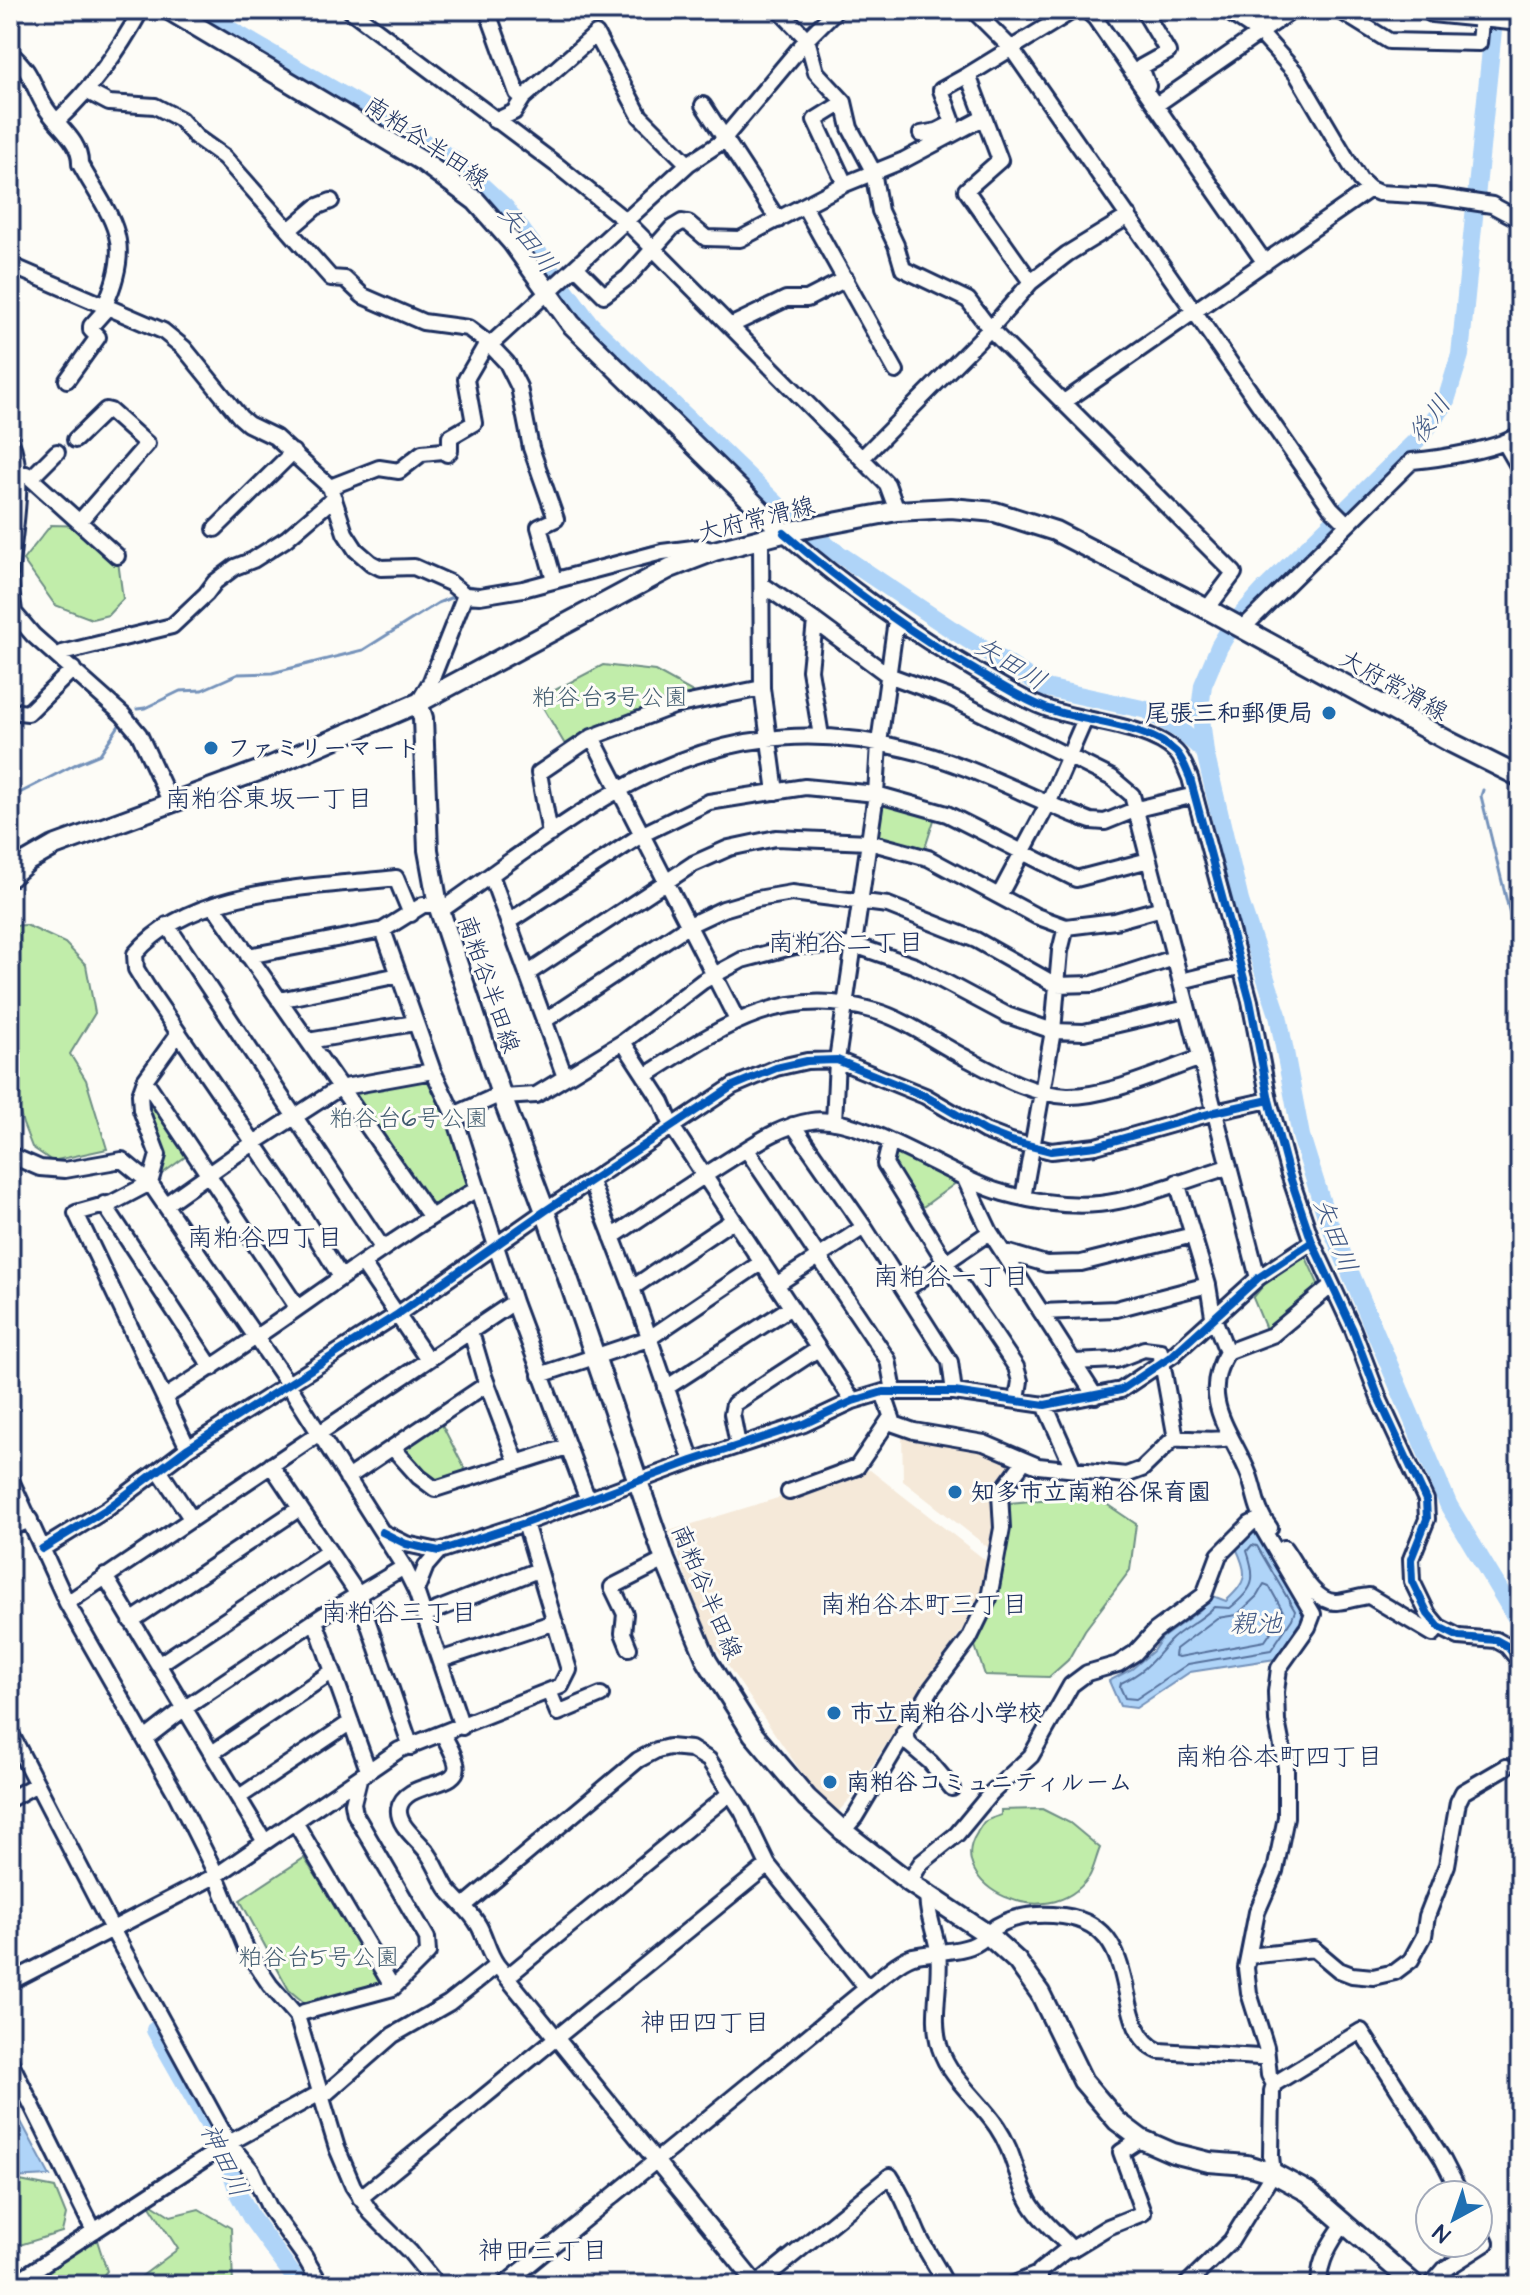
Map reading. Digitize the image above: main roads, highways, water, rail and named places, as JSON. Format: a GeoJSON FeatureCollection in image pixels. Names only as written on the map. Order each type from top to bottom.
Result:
{"type":"FeatureCollection","features":[{"type":"Feature","properties":{"kind":"main road","name":"南粕谷半田線"},"geometry":{"type":"LineString","coordinates":[[169,10],[445,176],[476,201],[512,242],[571,324],[787,532]]}},
{"type":"Feature","properties":{"kind":"main road","name":"大府常滑線"},"geometry":{"type":"LineString","coordinates":[[10,877],[28,861],[54,846],[269,767],[418,703],[666,560],[897,511],[951,508],[995,512],[1055,531],[1520,777]]}},
{"type":"Feature","properties":{"kind":"main road","name":"南粕谷半田線"},"geometry":{"type":"LineString","coordinates":[[418,703],[423,718],[428,850],[439,908],[665,1560],[695,1637],[736,1709],[786,1775],[843,1831],[928,1896],[987,1934],[1030,1978],[1073,2062],[1094,2096],[1117,2121],[1141,2139],[1173,2153],[1209,2162],[1247,2165],[1273,2173],[1308,2192],[1415,2285]]}},
{"type":"Feature","properties":{"kind":"water","name":"親池"},"geometry":{"type":"Polygon","coordinates":[[[1257,1529],[1304,1610],[1300,1622],[1275,1659],[1190,1672],[1136,1708],[1120,1706],[1109,1681],[1132,1669],[1153,1651],[1162,1638],[1200,1610],[1213,1596],[1226,1601],[1233,1594],[1244,1577],[1236,1548],[1257,1529]]]}},
{"type":"Feature","properties":{"kind":"water"},"geometry":{"type":"Polygon","coordinates":[[[10,2101],[50,2176],[10,2178],[10,2101]]]}},
{"type":"Feature","properties":{"kind":"waterway","name":"矢田川"},"geometry":{"type":"LineString","coordinates":[[196,10],[453,159],[505,207],[590,324],[788,515],[830,548],[1046,688],[1147,710],[1180,730],[1205,752]]}},
{"type":"Feature","properties":{"kind":"waterway","name":"矢田川"},"geometry":{"type":"LineString","coordinates":[[1495,10],[1460,355],[1445,404],[1422,435],[1262,592],[1231,627],[1203,685],[1200,710],[1205,752],[1240,901],[1278,1015],[1301,1136],[1325,1213],[1449,1506],[1520,1624]]}},
{"type":"Feature","properties":{"kind":"waterway"},"geometry":{"type":"LineString","coordinates":[[561,572],[652,546]]}},
{"type":"Feature","properties":{"kind":"waterway"},"geometry":{"type":"LineString","coordinates":[[465,589],[468,586],[484,589]]}},
{"type":"Feature","properties":{"kind":"waterway"},"geometry":{"type":"LineString","coordinates":[[137,709],[180,691],[202,690],[238,674],[272,673],[363,650],[438,603],[455,596]]}},
{"type":"Feature","properties":{"kind":"waterway"},"geometry":{"type":"LineString","coordinates":[[10,798],[100,754],[120,724]]}},
{"type":"Feature","properties":{"kind":"waterway"},"geometry":{"type":"LineString","coordinates":[[1483,790],[1481,796],[1520,955]]}},
{"type":"Feature","properties":{"kind":"waterway","name":"神田川"},"geometry":{"type":"LineString","coordinates":[[155,2030],[225,2153],[239,2195],[252,2219],[300,2285]]}},
{"type":"Feature","properties":{"kind":"place","name":"尾張三和郵便局"},"geometry":{"type":"Point","coordinates":[1329,713]}},
{"type":"Feature","properties":{"kind":"place","name":"ファミリーマート"},"geometry":{"type":"Point","coordinates":[211,748]}},
{"type":"Feature","properties":{"kind":"place","name":"知多市立南粕谷保育園"},"geometry":{"type":"Point","coordinates":[955,1492]}},
{"type":"Feature","properties":{"kind":"place","name":"市立南粕谷小学校"},"geometry":{"type":"Point","coordinates":[834,1713]}},
{"type":"Feature","properties":{"kind":"place","name":"南粕谷コミュニティルーム"},"geometry":{"type":"Point","coordinates":[830,1782]}},
{"type":"Feature","properties":{"kind":"district","name":"南粕谷東坂一丁目"},"geometry":{"type":"Point","coordinates":[269,798]}},
{"type":"Feature","properties":{"kind":"district","name":"南粕谷二丁目"},"geometry":{"type":"Point","coordinates":[846,942]}},
{"type":"Feature","properties":{"kind":"district","name":"南粕谷四丁目"},"geometry":{"type":"Point","coordinates":[265,1237]}},
{"type":"Feature","properties":{"kind":"district","name":"南粕谷一丁目"},"geometry":{"type":"Point","coordinates":[951,1276]}},
{"type":"Feature","properties":{"kind":"district","name":"南粕谷本町三丁目"},"geometry":{"type":"Point","coordinates":[924,1604]}},
{"type":"Feature","properties":{"kind":"district","name":"南粕谷三丁目"},"geometry":{"type":"Point","coordinates":[399,1612]}},
{"type":"Feature","properties":{"kind":"district","name":"南粕谷本町四丁目"},"geometry":{"type":"Point","coordinates":[1279,1756]}},
{"type":"Feature","properties":{"kind":"district","name":"神田四丁目"},"geometry":{"type":"Point","coordinates":[705,2022]}},
{"type":"Feature","properties":{"kind":"district","name":"神田三丁目"},"geometry":{"type":"Point","coordinates":[543,2250]}},
{"type":"Feature","properties":{"kind":"water label","name":"後川"},"geometry":{"type":"Point","coordinates":[1429,419]}},
{"type":"Feature","properties":{"kind":"park label","name":"粕谷台3号公園"},"geometry":{"type":"Point","coordinates":[610,697]}},
{"type":"Feature","properties":{"kind":"park label","name":"粕谷台6号公園"},"geometry":{"type":"Point","coordinates":[409,1118]}},
{"type":"Feature","properties":{"kind":"park label","name":"粕谷台5号公園"},"geometry":{"type":"Point","coordinates":[319,1957]}}]}
